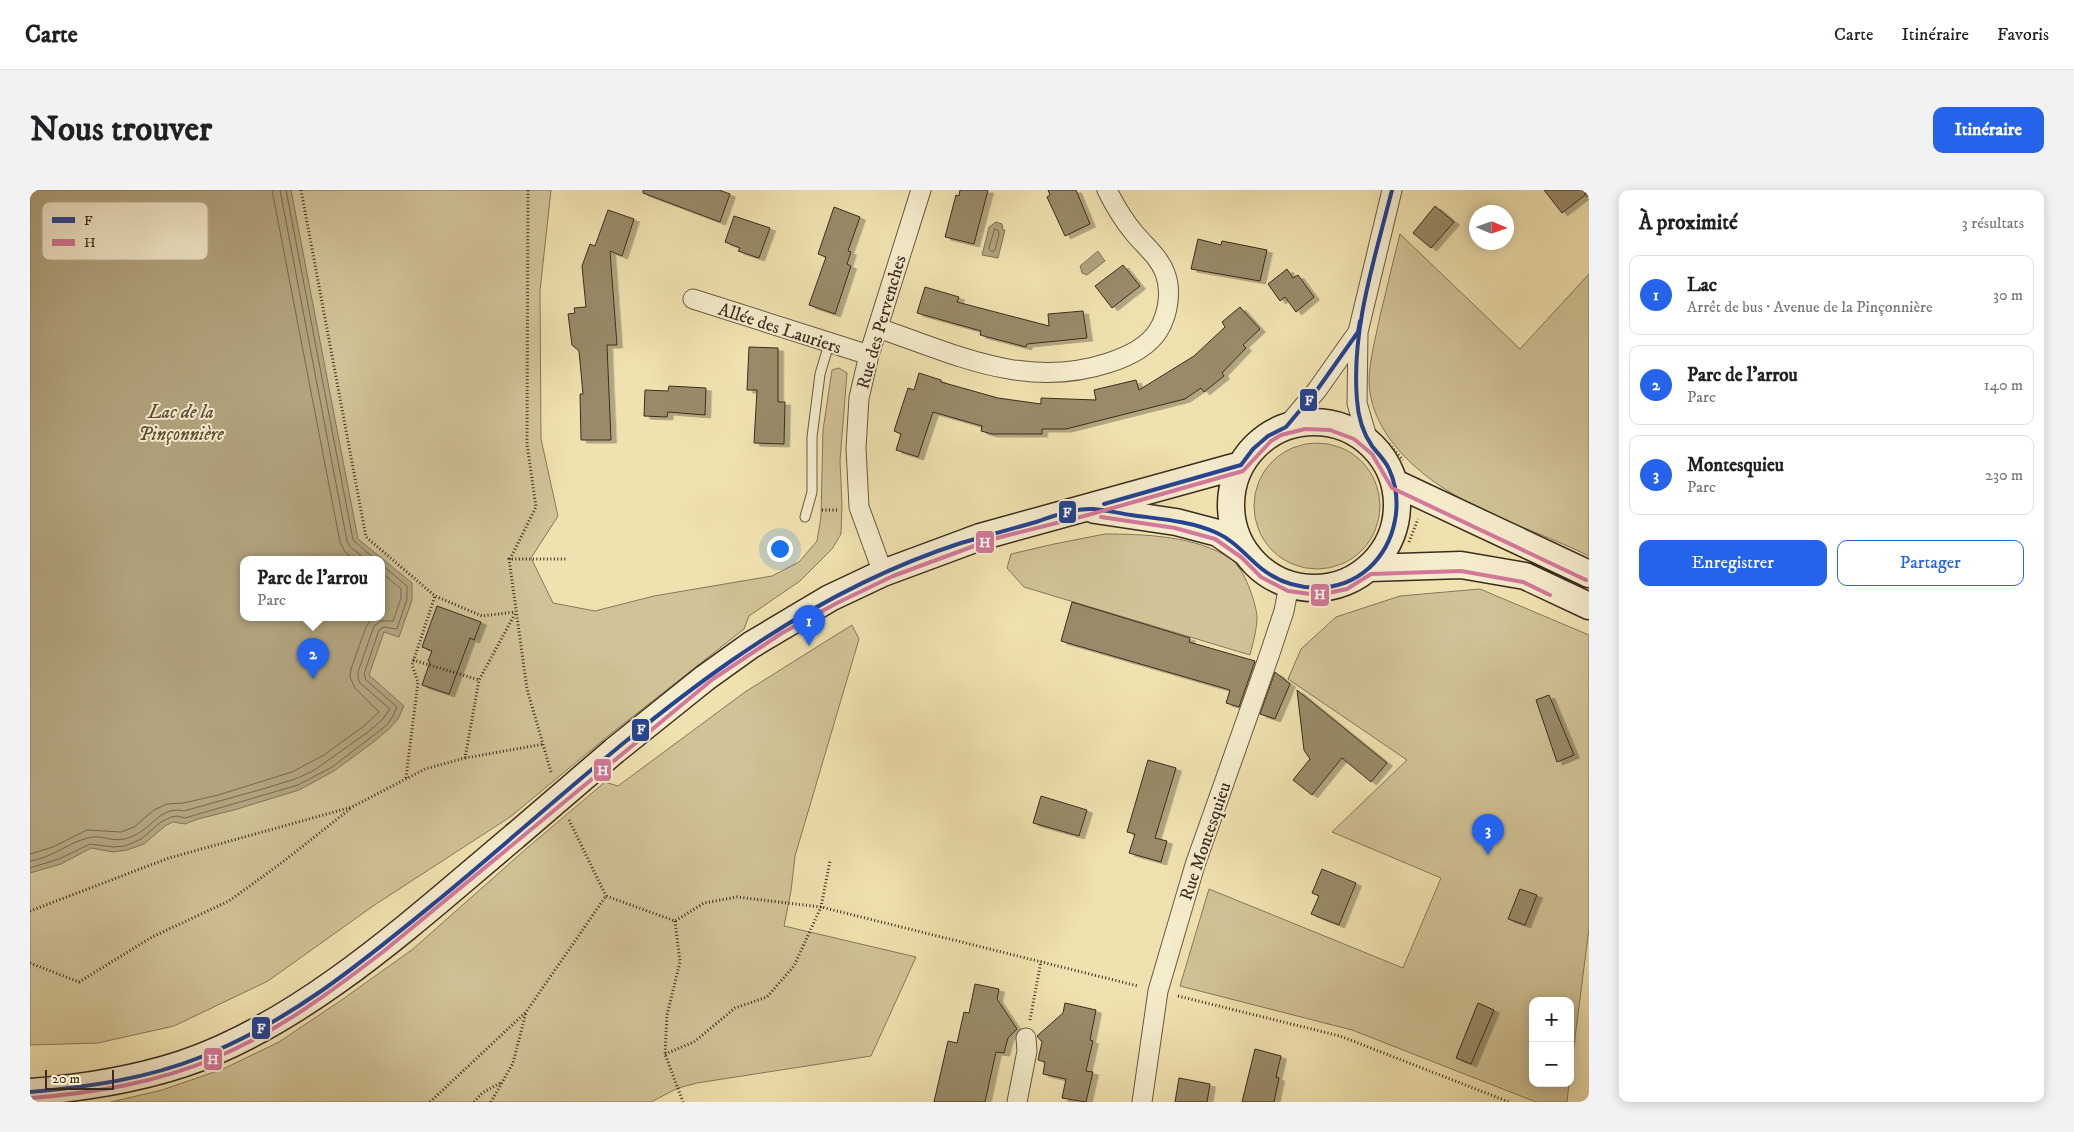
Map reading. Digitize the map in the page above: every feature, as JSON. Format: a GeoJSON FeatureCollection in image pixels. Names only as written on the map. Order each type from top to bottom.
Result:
{"type":"FeatureCollection","features":[{"type":"Feature","properties":{"kind":"main road"},"geometry":{"type":"LineString","coordinates":[[1245,552],[1233,524],[1232,494],[1241,465],[1253,449],[1268,436],[1286,427],[1305,422],[1326,422],[1377,441],[1385,461],[1402,474],[1589,574]]}},
{"type":"Feature","properties":{"kind":"main road"},"geometry":{"type":"LineString","coordinates":[[30,1092],[66,1089],[128,1079],[183,1064],[239,1039],[292,1010],[343,977],[704,678],[751,645],[830,598],[883,573],[980,536],[1241,465]]}},
{"type":"Feature","properties":{"kind":"main road"},"geometry":{"type":"LineString","coordinates":[[1087,508],[1176,522],[1210,531],[1218,534],[1245,552],[1264,572],[1289,585],[1317,589],[1345,583],[1369,568],[1388,544],[1397,516],[1402,474]]}},
{"type":"Feature","properties":{"kind":"main road"},"geometry":{"type":"LineString","coordinates":[[1369,568],[1461,565],[1525,576],[1589,606]]}},
{"type":"Feature","properties":{"kind":"street","name":"Rue des Pervenches"},"geometry":{"type":"LineString","coordinates":[[883,573],[859,507],[856,448],[859,398],[869,355],[921,190]]}},
{"type":"Feature","properties":{"kind":"street"},"geometry":{"type":"LineString","coordinates":[[878,328],[980,364],[1032,373],[1071,372],[1096,367],[1120,359],[1138,350],[1153,338],[1162,325],[1167,307],[1166,274],[1158,258],[1136,235],[1115,206],[1107,190]]}},
{"type":"Feature","properties":{"kind":"street"},"geometry":{"type":"LineString","coordinates":[[1377,441],[1357,403],[1358,332],[1392,190]]}},
{"type":"Feature","properties":{"kind":"street","name":"Allée des Lauriers"},"geometry":{"type":"LineString","coordinates":[[693,299],[829,344],[869,355]]}},
{"type":"Feature","properties":{"kind":"street"},"geometry":{"type":"LineString","coordinates":[[1286,427],[1317,390],[1358,332]]}},
{"type":"Feature","properties":{"kind":"street","name":"Rue Montesquieu"},"geometry":{"type":"LineString","coordinates":[[1142,1102],[1158,991],[1195,865],[1269,656],[1284,611],[1289,585]]}},
{"type":"Feature","properties":{"kind":"street"},"geometry":{"type":"LineString","coordinates":[[1019,1101],[1027,1051],[1026,1038]]}},
{"type":"Feature","properties":{"kind":"lane"},"geometry":{"type":"LineString","coordinates":[[805,514],[812,492],[812,437],[820,374],[829,344]]}},
{"type":"Feature","properties":{"kind":"path"},"geometry":{"type":"LineString","coordinates":[[301,190],[366,537],[436,596],[482,616],[516,612]]}},
{"type":"Feature","properties":{"kind":"path"},"geometry":{"type":"LineString","coordinates":[[528,190],[528,444],[536,507],[509,559],[527,690],[554,781]]}},
{"type":"Feature","properties":{"kind":"path"},"geometry":{"type":"LineString","coordinates":[[1583,190],[1589,198]]}},
{"type":"Feature","properties":{"kind":"path"},"geometry":{"type":"LineString","coordinates":[[1377,441],[1402,474]]}},
{"type":"Feature","properties":{"kind":"path"},"geometry":{"type":"LineString","coordinates":[[805,514],[845,510]]}},
{"type":"Feature","properties":{"kind":"path"},"geometry":{"type":"LineString","coordinates":[[1408,546],[1420,513]]}},
{"type":"Feature","properties":{"kind":"path"},"geometry":{"type":"LineString","coordinates":[[509,559],[566,559]]}},
{"type":"Feature","properties":{"kind":"path"},"geometry":{"type":"LineString","coordinates":[[406,779],[418,682],[412,665],[436,596]]}},
{"type":"Feature","properties":{"kind":"path"},"geometry":{"type":"LineString","coordinates":[[465,758],[480,680],[516,612]]}},
{"type":"Feature","properties":{"kind":"path"},"geometry":{"type":"LineString","coordinates":[[413,660],[480,680]]}},
{"type":"Feature","properties":{"kind":"path"},"geometry":{"type":"LineString","coordinates":[[30,963],[79,982],[152,937],[229,901],[280,864],[352,807],[425,769],[465,758],[544,744]]}},
{"type":"Feature","properties":{"kind":"path"},"geometry":{"type":"LineString","coordinates":[[30,911],[169,858],[352,807]]}},
{"type":"Feature","properties":{"kind":"path"},"geometry":{"type":"LineString","coordinates":[[566,815],[606,896],[675,921]]}},
{"type":"Feature","properties":{"kind":"path"},"geometry":{"type":"LineString","coordinates":[[665,1054],[694,1042],[735,1008],[767,997],[794,966],[822,906],[830,861]]}},
{"type":"Feature","properties":{"kind":"path"},"geometry":{"type":"LineString","coordinates":[[430,1102],[526,1012],[606,896]]}},
{"type":"Feature","properties":{"kind":"path"},"geometry":{"type":"LineString","coordinates":[[675,921],[704,903],[737,897],[794,903]]}},
{"type":"Feature","properties":{"kind":"path"},"geometry":{"type":"LineString","coordinates":[[675,921],[680,962],[667,1014],[665,1054],[683,1102]]}},
{"type":"Feature","properties":{"kind":"path"},"geometry":{"type":"LineString","coordinates":[[1026,1038],[1042,962]]}},
{"type":"Feature","properties":{"kind":"path"},"geometry":{"type":"LineString","coordinates":[[492,1102],[513,1063],[526,1012]]}},
{"type":"Feature","properties":{"kind":"path"},"geometry":{"type":"LineString","coordinates":[[474,1102],[482,1093],[502,1082]]}},
{"type":"Feature","properties":{"kind":"shaded area"},"geometry":{"type":"Polygon","coordinates":[[[30,190],[551,190],[540,291],[541,439],[558,516],[531,558],[553,603],[595,611],[654,596],[772,576],[799,562],[817,541],[821,517],[823,430],[832,370],[839,368],[847,373],[840,461],[841,534],[832,549],[800,581],[749,616],[744,629],[613,732],[510,817],[373,906],[268,981],[174,1026],[98,1043],[30,1045],[30,190]]]}},
{"type":"Feature","properties":{"kind":"shaded area"},"geometry":{"type":"Polygon","coordinates":[[[1400,234],[1520,349],[1589,274],[1589,556],[1509,522],[1458,497],[1434,482],[1412,464],[1382,428],[1375,412],[1369,388],[1369,379],[1380,316],[1400,234]]]}},
{"type":"Feature","properties":{"kind":"shaded area"},"geometry":{"type":"Polygon","coordinates":[[[1317,443],[1341,448],[1361,462],[1375,482],[1380,506],[1375,530],[1361,550],[1341,564],[1317,569],[1293,564],[1273,550],[1259,530],[1254,506],[1259,482],[1273,462],[1293,448],[1317,443]]]}},
{"type":"Feature","properties":{"kind":"shaded area"},"geometry":{"type":"Polygon","coordinates":[[[1105,534],[1153,536],[1187,541],[1217,551],[1236,563],[1245,577],[1252,594],[1257,617],[1250,655],[1024,587],[1007,568],[1011,554],[1105,534]]]}},
{"type":"Feature","properties":{"kind":"shaded area"},"geometry":{"type":"Polygon","coordinates":[[[1480,589],[1589,635],[1589,928],[1574,1046],[1574,997],[1529,997],[1529,1087],[1569,1087],[1567,1102],[1536,1102],[1352,1030],[1180,986],[1209,889],[1403,968],[1441,878],[1332,832],[1407,760],[1288,679],[1301,649],[1336,617],[1400,596],[1480,589]]]}},
{"type":"Feature","properties":{"kind":"shaded area"},"geometry":{"type":"Polygon","coordinates":[[[852,625],[859,639],[795,856],[784,926],[916,957],[871,1056],[697,1083],[678,1088],[651,1102],[111,1102],[162,1090],[223,1069],[279,1042],[413,949],[605,782],[618,786],[745,692],[852,625]]]}},
{"type":"Feature","properties":{"kind":"water","name":"Lac de la Pinçonnière"},"geometry":{"type":"Polygon","coordinates":[[[30,190],[291,190],[358,539],[379,556],[240,556],[240,621],[385,621],[385,561],[412,583],[412,600],[399,637],[384,632],[369,675],[404,706],[398,719],[375,741],[334,771],[299,790],[185,824],[173,822],[165,826],[144,844],[127,850],[113,852],[91,848],[61,864],[30,873],[30,190]]]}},
{"type":"Feature","properties":{"kind":"water"},"geometry":{"type":"Polygon","coordinates":[[[996,222],[1002,224],[1003,230],[1005,230],[998,258],[982,255],[989,227],[996,222]]]}},
{"type":"Feature","properties":{"kind":"water"},"geometry":{"type":"Polygon","coordinates":[[[1098,251],[1105,261],[1087,275],[1082,273],[1080,266],[1098,251]]]}},
{"type":"Feature","properties":{"kind":"building"},"geometry":{"type":"Polygon","coordinates":[[[643,190],[719,190],[730,194],[720,222],[643,193],[643,190]]]}},
{"type":"Feature","properties":{"kind":"building"},"geometry":{"type":"Polygon","coordinates":[[[960,190],[988,190],[974,244],[945,237],[956,195],[959,196],[960,190]]]}},
{"type":"Feature","properties":{"kind":"building"},"geometry":{"type":"Polygon","coordinates":[[[1048,190],[1076,190],[1090,224],[1065,236],[1047,197],[1050,195],[1048,190]]]}},
{"type":"Feature","properties":{"kind":"building"},"geometry":{"type":"Polygon","coordinates":[[[1544,190],[1589,190],[1589,192],[1562,213],[1544,190]]]}},
{"type":"Feature","properties":{"kind":"building"},"geometry":{"type":"Polygon","coordinates":[[[1435,206],[1454,222],[1431,248],[1413,233],[1435,206]]]}},
{"type":"Feature","properties":{"kind":"building"},"geometry":{"type":"Polygon","coordinates":[[[834,207],[860,217],[848,251],[851,252],[847,264],[851,266],[835,314],[809,305],[826,257],[818,254],[834,207]]]}},
{"type":"Feature","properties":{"kind":"building"},"geometry":{"type":"Polygon","coordinates":[[[608,210],[634,219],[622,256],[610,251],[617,345],[607,345],[611,440],[581,440],[580,394],[583,394],[579,351],[572,345],[568,314],[575,313],[574,308],[586,307],[582,266],[590,244],[595,246],[608,210]]]}},
{"type":"Feature","properties":{"kind":"building"},"geometry":{"type":"Polygon","coordinates":[[[734,216],[770,228],[759,258],[738,251],[740,248],[725,242],[734,216]]]}},
{"type":"Feature","properties":{"kind":"building"},"geometry":{"type":"Polygon","coordinates":[[[1198,239],[1221,245],[1222,241],[1267,250],[1260,281],[1191,269],[1198,239]]]}},
{"type":"Feature","properties":{"kind":"building"},"geometry":{"type":"Polygon","coordinates":[[[1123,265],[1140,286],[1112,308],[1095,286],[1123,265]]]}},
{"type":"Feature","properties":{"kind":"building"},"geometry":{"type":"Polygon","coordinates":[[[1287,269],[1293,278],[1298,275],[1314,297],[1296,312],[1285,297],[1280,301],[1268,284],[1287,269]]]}},
{"type":"Feature","properties":{"kind":"building"},"geometry":{"type":"Polygon","coordinates":[[[925,287],[959,297],[957,302],[1049,326],[1048,314],[1083,311],[1087,338],[1027,344],[1026,347],[980,335],[981,331],[917,313],[925,287]]]}},
{"type":"Feature","properties":{"kind":"building"},"geometry":{"type":"Polygon","coordinates":[[[1240,307],[1260,329],[1243,345],[1246,348],[1222,373],[1224,376],[1204,392],[1201,388],[1185,399],[1066,429],[1042,429],[1042,434],[992,434],[981,431],[982,426],[933,412],[918,457],[896,450],[901,434],[894,431],[908,388],[914,390],[919,373],[941,380],[941,382],[998,398],[1041,404],[1041,398],[1096,400],[1094,390],[1136,380],[1139,390],[1194,356],[1225,327],[1222,322],[1240,307]]]}},
{"type":"Feature","properties":{"kind":"building"},"geometry":{"type":"Polygon","coordinates":[[[749,347],[778,348],[778,402],[785,402],[784,444],[754,443],[757,390],[747,390],[749,347]]]}},
{"type":"Feature","properties":{"kind":"building"},"geometry":{"type":"Polygon","coordinates":[[[669,386],[706,388],[705,415],[668,412],[667,417],[644,416],[645,390],[668,391],[669,386]]]}},
{"type":"Feature","properties":{"kind":"building"},"geometry":{"type":"Polygon","coordinates":[[[1072,602],[1190,638],[1189,642],[1255,661],[1239,707],[1226,703],[1230,690],[1061,641],[1072,602]]]}},
{"type":"Feature","properties":{"kind":"building"},"geometry":{"type":"Polygon","coordinates":[[[437,606],[481,622],[474,640],[470,638],[449,694],[422,685],[432,651],[422,647],[437,606]]]}},
{"type":"Feature","properties":{"kind":"building"},"geometry":{"type":"Polygon","coordinates":[[[1275,672],[1290,684],[1275,719],[1260,714],[1275,672]]]}},
{"type":"Feature","properties":{"kind":"building"},"geometry":{"type":"Polygon","coordinates":[[[1297,690],[1387,763],[1371,782],[1342,758],[1312,795],[1293,780],[1310,759],[1304,750],[1297,690]]]}},
{"type":"Feature","properties":{"kind":"building"},"geometry":{"type":"Polygon","coordinates":[[[1549,695],[1574,755],[1557,762],[1536,700],[1549,695]]]}},
{"type":"Feature","properties":{"kind":"building"},"geometry":{"type":"Polygon","coordinates":[[[1148,760],[1176,768],[1155,838],[1167,841],[1161,862],[1129,853],[1135,834],[1127,832],[1148,760]]]}},
{"type":"Feature","properties":{"kind":"building"},"geometry":{"type":"Polygon","coordinates":[[[1041,796],[1087,810],[1079,836],[1033,823],[1041,796]]]}},
{"type":"Feature","properties":{"kind":"building"},"geometry":{"type":"Polygon","coordinates":[[[1322,869],[1356,883],[1339,925],[1311,914],[1319,896],[1312,893],[1322,869]]]}},
{"type":"Feature","properties":{"kind":"building"},"geometry":{"type":"Polygon","coordinates":[[[1520,889],[1537,895],[1525,925],[1508,919],[1520,889]]]}},
{"type":"Feature","properties":{"kind":"building"},"geometry":{"type":"Polygon","coordinates":[[[975,984],[999,989],[997,999],[1017,1029],[1008,1038],[1004,1053],[996,1052],[985,1102],[934,1102],[948,1041],[957,1043],[964,1012],[969,1013],[975,984]]]}},
{"type":"Feature","properties":{"kind":"building"},"geometry":{"type":"Polygon","coordinates":[[[1065,1003],[1096,1010],[1090,1040],[1093,1041],[1086,1071],[1093,1072],[1086,1102],[1062,1098],[1066,1079],[1043,1074],[1045,1062],[1038,1060],[1042,1042],[1037,1036],[1063,1013],[1065,1003]]]}},
{"type":"Feature","properties":{"kind":"building"},"geometry":{"type":"Polygon","coordinates":[[[1478,1003],[1494,1010],[1471,1064],[1456,1058],[1478,1003]]]}},
{"type":"Feature","properties":{"kind":"building"},"geometry":{"type":"Polygon","coordinates":[[[1255,1049],[1281,1056],[1276,1077],[1279,1078],[1274,1102],[1242,1102],[1255,1049]]]}},
{"type":"Feature","properties":{"kind":"building"},"geometry":{"type":"Polygon","coordinates":[[[1179,1078],[1210,1084],[1207,1102],[1175,1102],[1179,1078]]]}},
{"type":"Feature","properties":{"kind":"transit line","name":"F"},"geometry":{"type":"LineString","coordinates":[[30,1092],[117,1081],[159,1071],[201,1057],[267,1025],[328,986],[386,943],[624,743],[686,694],[749,649],[816,607],[886,572],[961,543],[1064,513],[1093,509],[1175,521],[1207,529],[1230,540],[1262,569],[1288,583],[1316,588],[1330,587],[1357,577],[1369,568],[1386,547],[1395,522],[1396,495],[1394,482],[1386,463],[1372,446],[1362,424],[1358,406],[1356,373],[1361,320],[1366,294],[1392,190]]}},
{"type":"Feature","properties":{"kind":"transit line","name":"F"},"geometry":{"type":"LineString","coordinates":[[1241,465],[1253,449],[1268,436],[1286,427],[1317,390],[1358,332],[1360,321]]}},
{"type":"Feature","properties":{"kind":"transit line","name":"H"},"geometry":{"type":"LineString","coordinates":[[31,1098],[101,1090],[170,1074],[193,1067],[238,1048],[282,1024],[324,996],[384,951],[713,679],[782,633],[837,603],[893,576],[993,539],[1088,515],[1243,471],[1271,441],[1281,435],[1305,429],[1330,430],[1354,439],[1372,454],[1392,488],[1586,580]]}},
{"type":"Feature","properties":{"kind":"transit line","name":"F"},"geometry":{"type":"LineString","coordinates":[[1104,504],[1241,465]]}},
{"type":"Feature","properties":{"kind":"transit line","name":"H"},"geometry":{"type":"LineString","coordinates":[[1101,517],[1175,528],[1215,539],[1241,557],[1261,577],[1288,591],[1318,595],[1347,589],[1371,574],[1461,571],[1523,582],[1550,595]]}},
{"type":"Feature","properties":{"kind":"place","name":"Lac"},"geometry":{"type":"Point","coordinates":[809,646]}},
{"type":"Feature","properties":{"kind":"place","name":"Parc de l'arrou"},"geometry":{"type":"Point","coordinates":[313,679]}},
{"type":"Feature","properties":{"kind":"place","name":"Montesquieu"},"geometry":{"type":"Point","coordinates":[1488,855]}}]}
